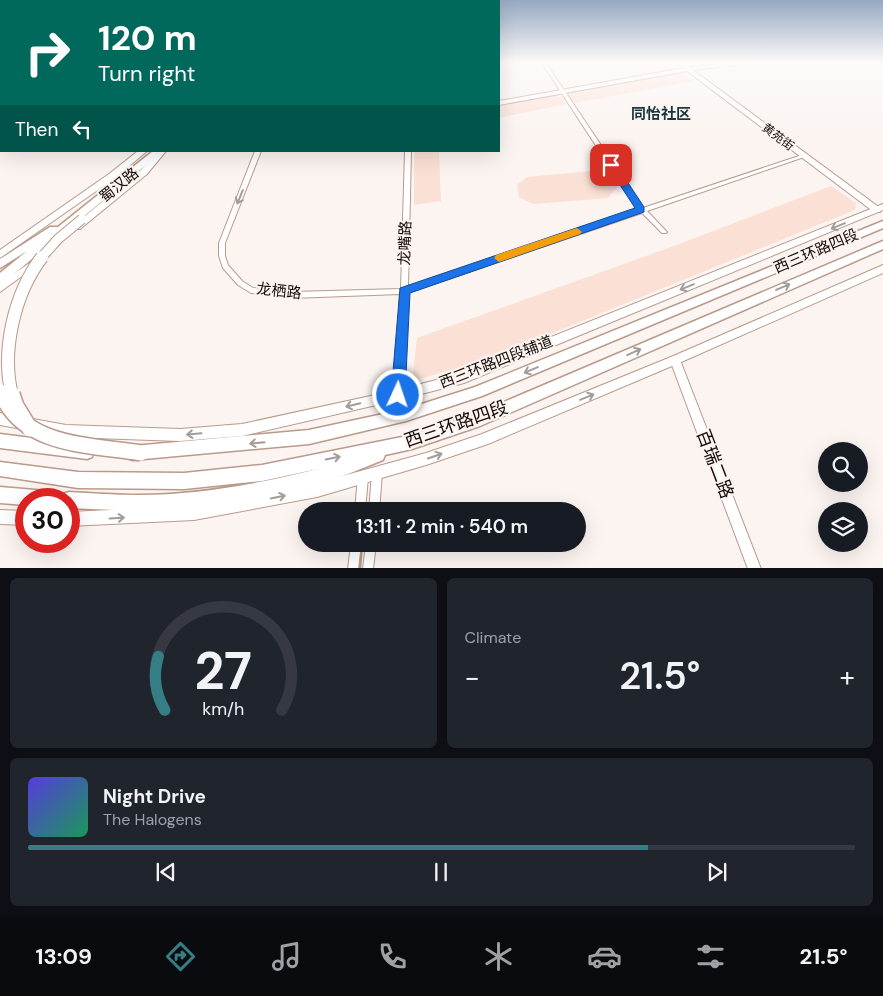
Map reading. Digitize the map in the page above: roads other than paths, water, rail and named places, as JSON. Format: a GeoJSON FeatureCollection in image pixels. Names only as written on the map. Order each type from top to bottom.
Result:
{"type":"FeatureCollection","features":[{"type":"Feature","properties":{"kind":"highway","name":"蜀汉路"},"geometry":{"type":"LineString","coordinates":[[78,217],[148,152]]}},
{"type":"Feature","properties":{"kind":"highway","name":"蜀汉路"},"geometry":{"type":"LineString","coordinates":[[78,217],[160,152]]}},
{"type":"Feature","properties":{"kind":"highway"},"geometry":{"type":"LineString","coordinates":[[0,264],[66,222],[78,217]]}},
{"type":"Feature","properties":{"kind":"highway"},"geometry":{"type":"LineString","coordinates":[[0,278],[78,217]]}},
{"type":"Feature","properties":{"kind":"highway"},"geometry":{"type":"LineString","coordinates":[[30,429],[14,404],[9,384],[12,328],[30,274],[78,217]]}},
{"type":"Feature","properties":{"kind":"highway"},"geometry":{"type":"LineString","coordinates":[[0,271],[66,222]]}},
{"type":"Feature","properties":{"kind":"highway","name":"西三环路四段"},"geometry":{"type":"LineString","coordinates":[[0,441],[83,452],[141,453],[308,437],[406,415],[477,392],[883,224]]}},
{"type":"Feature","properties":{"kind":"highway","name":"西三环路四段"},"geometry":{"type":"LineString","coordinates":[[0,469],[78,480],[199,479],[262,473],[412,442],[475,421],[883,244]]}},
{"type":"Feature","properties":{"kind":"highway"},"geometry":{"type":"LineString","coordinates":[[0,390],[3,402],[11,413],[30,429],[58,438],[141,453]]}},
{"type":"Feature","properties":{"kind":"highway"},"geometry":{"type":"LineString","coordinates":[[80,500],[138,503],[176,500],[276,486],[328,474],[412,442]]}},
{"type":"Feature","properties":{"kind":"highway"},"geometry":{"type":"LineString","coordinates":[[0,495],[15,496]]}},
{"type":"Feature","properties":{"kind":"main road"},"geometry":{"type":"LineString","coordinates":[[0,255],[112,176],[142,152]]}},
{"type":"Feature","properties":{"kind":"main road"},"geometry":{"type":"LineString","coordinates":[[0,288],[20,274],[144,172],[160,152]]}},
{"type":"Feature","properties":{"kind":"main road","name":"西三环路四段辅道"},"geometry":{"type":"LineString","coordinates":[[0,418],[66,431],[180,435],[242,430],[398,395],[460,379],[880,208]]}},
{"type":"Feature","properties":{"kind":"main road"},"geometry":{"type":"LineString","coordinates":[[80,518],[194,513],[317,490],[377,473],[483,440],[675,360],[883,269]]}},
{"type":"Feature","properties":{"kind":"main road"},"geometry":{"type":"LineString","coordinates":[[0,294],[20,274]]}},
{"type":"Feature","properties":{"kind":"main road"},"geometry":{"type":"LineString","coordinates":[[0,517],[15,518]]}},
{"type":"Feature","properties":{"kind":"street"},"geometry":{"type":"LineString","coordinates":[[500,104],[571,90]]}},
{"type":"Feature","properties":{"kind":"street","name":"黄苑街"},"geometry":{"type":"LineString","coordinates":[[715,90],[804,156],[880,208]]}},
{"type":"Feature","properties":{"kind":"street"},"geometry":{"type":"LineString","coordinates":[[562,91],[641,209],[664,232]]}},
{"type":"Feature","properties":{"kind":"street","name":"龙栖路"},"geometry":{"type":"LineString","coordinates":[[258,152],[221,246],[225,266],[240,283],[252,290],[292,295],[404,291],[641,209],[804,156]]}},
{"type":"Feature","properties":{"kind":"street","name":"龙嘴路"},"geometry":{"type":"LineString","coordinates":[[398,395],[404,291],[408,152]]}},
{"type":"Feature","properties":{"kind":"street","name":"百瑞二路"},"geometry":{"type":"LineString","coordinates":[[675,360],[755,568]]}},
{"type":"Feature","properties":{"kind":"street"},"geometry":{"type":"LineString","coordinates":[[375,502],[377,473]]}},
{"type":"Feature","properties":{"kind":"street"},"geometry":{"type":"LineString","coordinates":[[361,502],[363,477]]}},
{"type":"Feature","properties":{"kind":"street"},"geometry":{"type":"LineString","coordinates":[[354,568],[355,552]]}},
{"type":"Feature","properties":{"kind":"street"},"geometry":{"type":"LineString","coordinates":[[368,568],[370,552]]}},
{"type":"Feature","properties":{"kind":"waterway"},"geometry":{"type":"LineString","coordinates":[[360,568],[361,552]]}},
{"type":"Feature","properties":{"kind":"district","name":"同怡社区"},"geometry":{"type":"Point","coordinates":[661,114]}}]}
